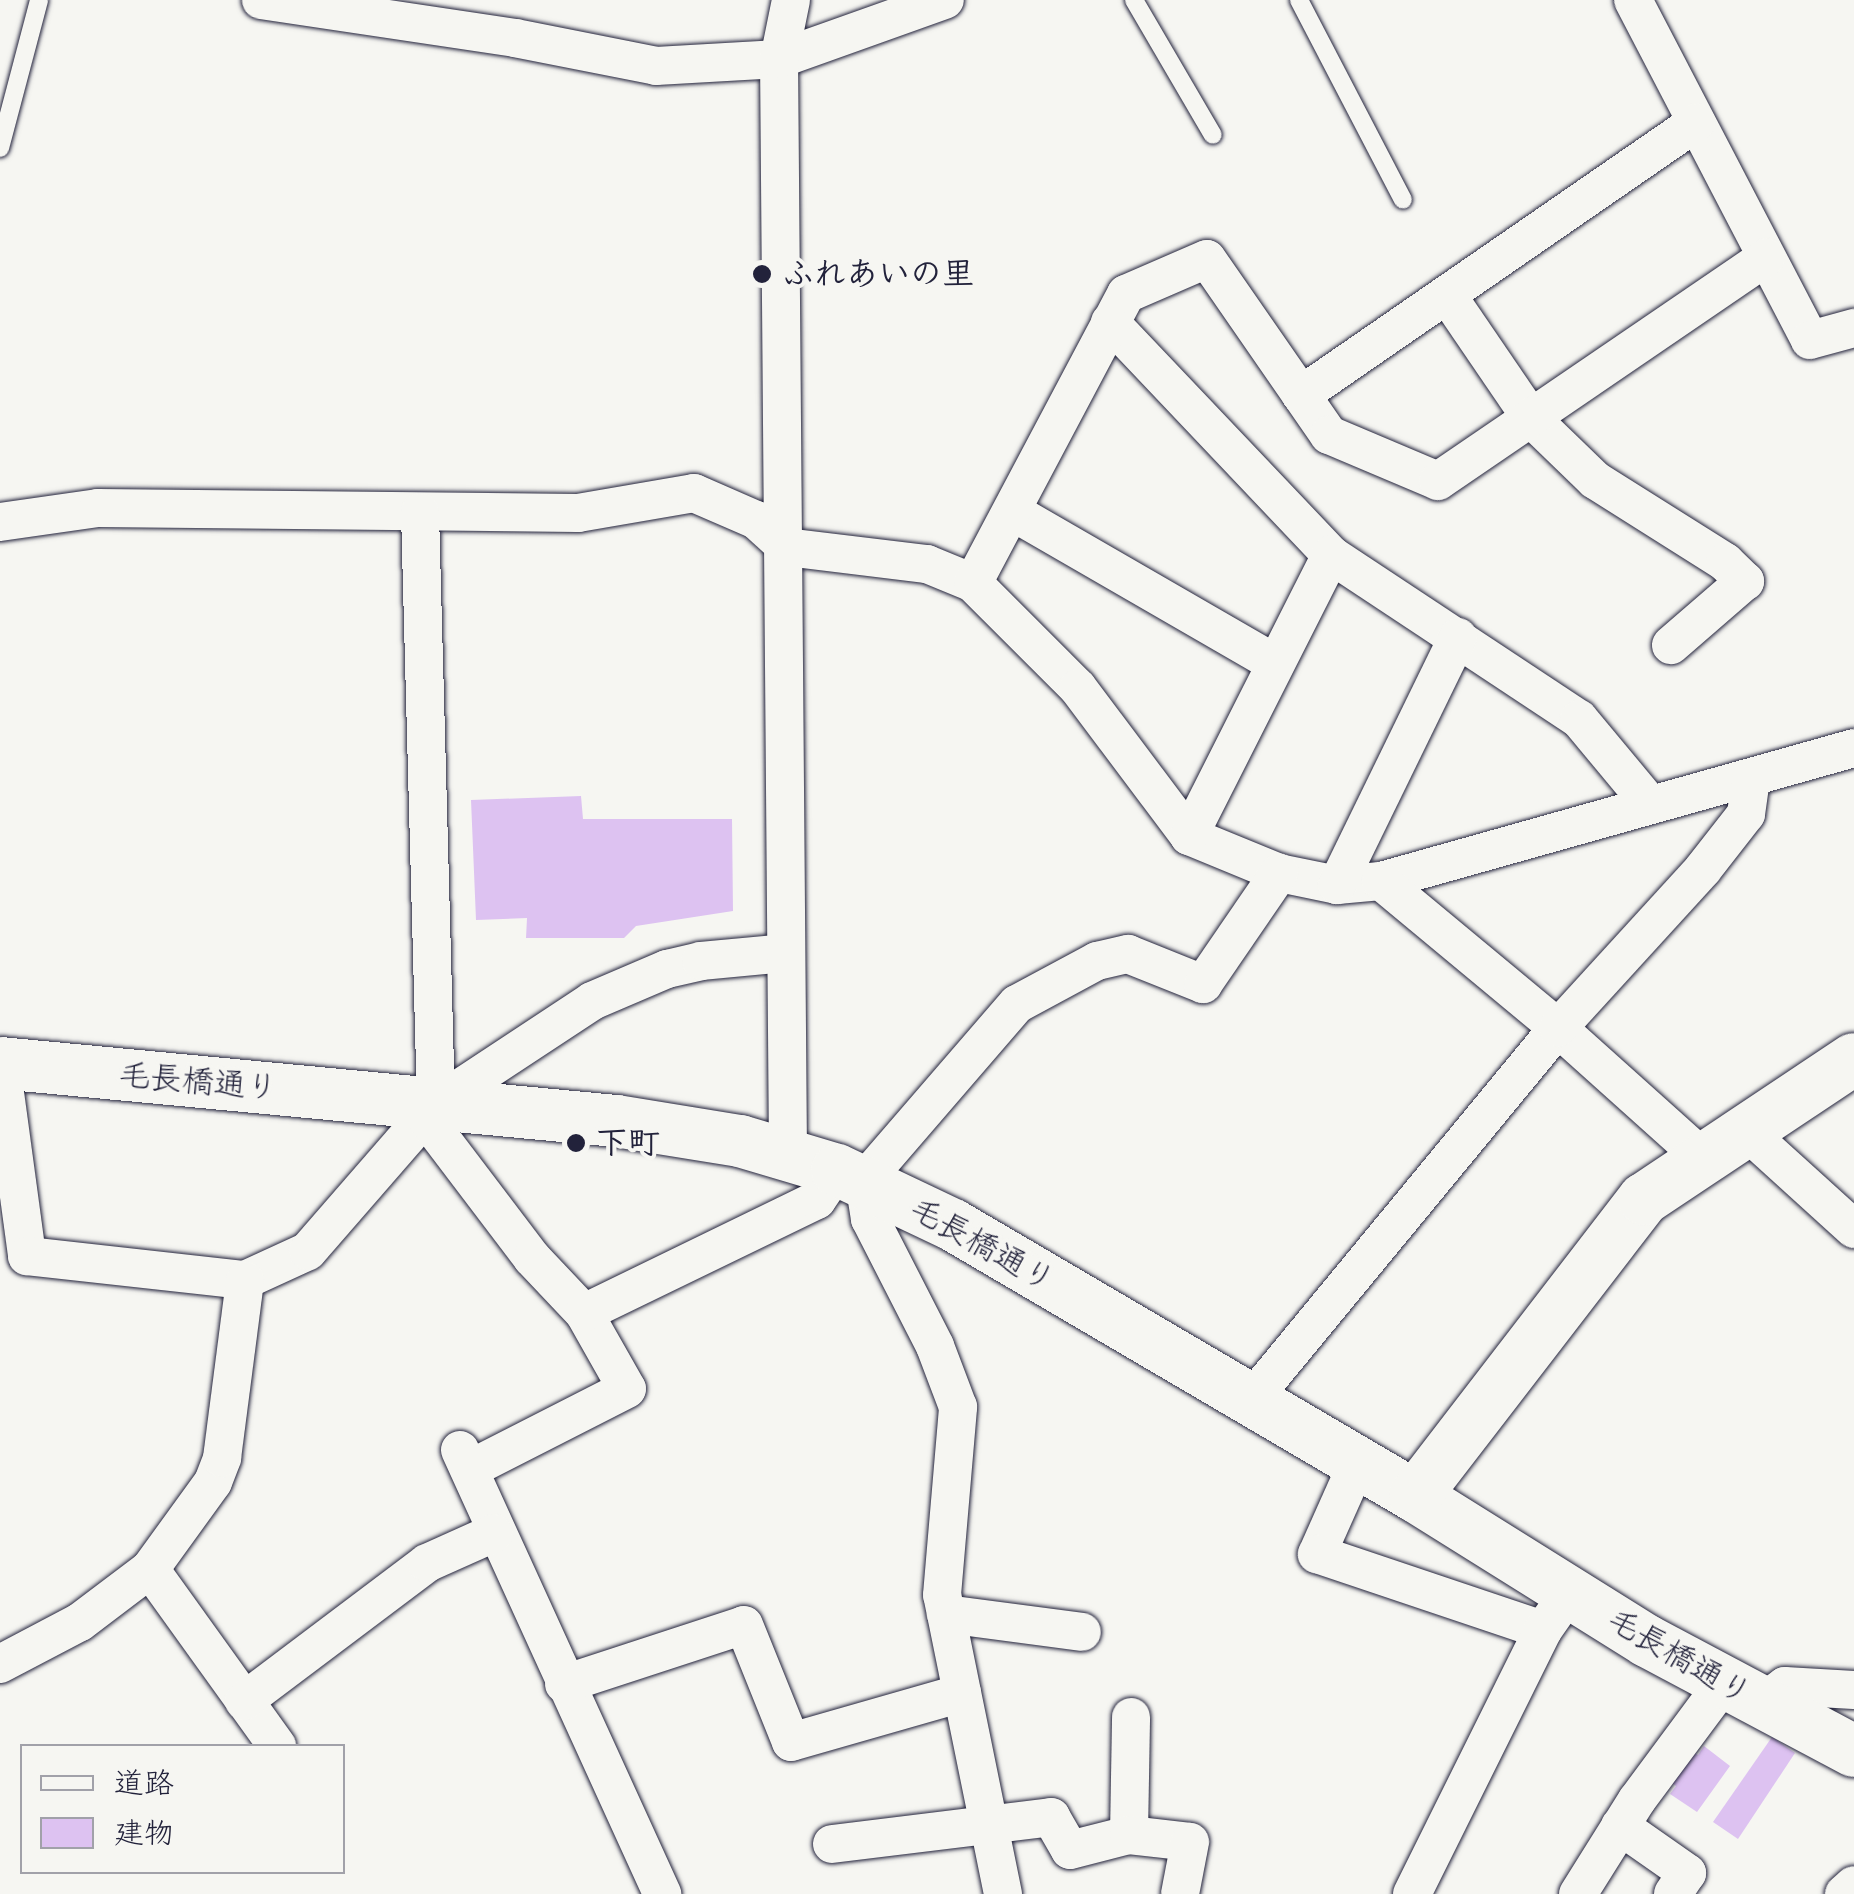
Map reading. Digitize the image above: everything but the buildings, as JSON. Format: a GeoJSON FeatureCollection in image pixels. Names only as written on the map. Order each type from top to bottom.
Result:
{"type":"FeatureCollection","features":[{"type":"Feature","properties":{"kind":"street"},"geometry":{"type":"LineString","coordinates":[[261,0],[515,38],[656,66],[779,59],[945,0]]}},
{"type":"Feature","properties":{"kind":"street"},"geometry":{"type":"LineString","coordinates":[[788,1153],[779,59],[791,0]]}},
{"type":"Feature","properties":{"kind":"street"},"geometry":{"type":"LineString","coordinates":[[1633,0],[1810,340],[1854,328]]}},
{"type":"Feature","properties":{"kind":"street"},"geometry":{"type":"LineString","coordinates":[[1301,395],[1696,122]]}},
{"type":"Feature","properties":{"kind":"street"},"geometry":{"type":"LineString","coordinates":[[973,584],[1126,294],[1207,258],[1329,435],[1438,481],[1766,257]]}},
{"type":"Feature","properties":{"kind":"street"},"geometry":{"type":"LineString","coordinates":[[1447,295],[1531,418],[1595,480],[1725,562],[1745,581],[1671,645]]}},
{"type":"Feature","properties":{"kind":"street"},"geometry":{"type":"LineString","coordinates":[[1110,322],[1332,554],[1579,719],[1649,803]]}},
{"type":"Feature","properties":{"kind":"street"},"geometry":{"type":"LineString","coordinates":[[0,522],[98,508],[578,513],[694,493],[756,520],[786,547],[927,564],[973,584],[1078,688],[1188,836],[1279,873],[1337,884],[1381,881],[1854,748]]}},
{"type":"Feature","properties":{"kind":"street"},"geometry":{"type":"LineString","coordinates":[[420,512],[430,1110],[532,1258],[584,1314],[627,1390],[466,1459],[494,1533],[662,1894]]}},
{"type":"Feature","properties":{"kind":"street"},"geometry":{"type":"LineString","coordinates":[[1013,512],[1275,663]]}},
{"type":"Feature","properties":{"kind":"street"},"geometry":{"type":"LineString","coordinates":[[1188,836],[1332,554]]}},
{"type":"Feature","properties":{"kind":"street"},"geometry":{"type":"LineString","coordinates":[[1337,884],[1458,636]]}},
{"type":"Feature","properties":{"kind":"street"},"geometry":{"type":"LineString","coordinates":[[1252,1399],[1558,1028],[1714,856],[1746,814],[1751,780]]}},
{"type":"Feature","properties":{"kind":"street"},"geometry":{"type":"LineString","coordinates":[[584,1314],[817,1200],[850,1175],[1018,1004],[1097,962],[1128,954],[1202,984],[1279,873]]}},
{"type":"Feature","properties":{"kind":"street"},"geometry":{"type":"LineString","coordinates":[[1381,881],[1558,1028],[1854,1229]]}},
{"type":"Feature","properties":{"kind":"street"},"geometry":{"type":"LineString","coordinates":[[0,1063],[14,1257],[245,1280],[308,1251],[430,1110],[542,1031],[606,995],[701,960],[785,953]]}},
{"type":"Feature","properties":{"kind":"street"},"geometry":{"type":"LineString","coordinates":[[1415,1496],[1644,1199],[1854,1060]]}},
{"type":"Feature","properties":{"kind":"street","name":"毛長橋通り"},"geometry":{"type":"LineString","coordinates":[[0,1063],[430,1110],[616,1121],[788,1153],[850,1175],[953,1226],[1415,1496],[1556,1612],[1648,1641],[1854,1751]]}},
{"type":"Feature","properties":{"kind":"street"},"geometry":{"type":"LineString","coordinates":[[850,1175],[935,1346],[958,1407],[942,1595],[1002,1894]]}},
{"type":"Feature","properties":{"kind":"street"},"geometry":{"type":"LineString","coordinates":[[0,1664],[80,1622],[150,1569],[213,1482],[222,1458],[245,1280]]}},
{"type":"Feature","properties":{"kind":"street"},"geometry":{"type":"LineString","coordinates":[[1358,1462],[1318,1554],[1556,1612],[1412,1894]]}},
{"type":"Feature","properties":{"kind":"street"},"geometry":{"type":"LineString","coordinates":[[244,1701],[427,1563],[494,1533]]}},
{"type":"Feature","properties":{"kind":"street"},"geometry":{"type":"LineString","coordinates":[[150,1569],[276,1744]]}},
{"type":"Feature","properties":{"kind":"street"},"geometry":{"type":"LineString","coordinates":[[946,1614],[1082,1632]]}},
{"type":"Feature","properties":{"kind":"street"},"geometry":{"type":"LineString","coordinates":[[564,1684],[744,1626],[791,1742],[962,1693]]}},
{"type":"Feature","properties":{"kind":"street"},"geometry":{"type":"LineString","coordinates":[[1578,1894],[1620,1826],[1744,1692],[1785,1686],[1854,1690]]}},
{"type":"Feature","properties":{"kind":"street"},"geometry":{"type":"LineString","coordinates":[[1129,1835],[1131,1717]]}},
{"type":"Feature","properties":{"kind":"street"},"geometry":{"type":"LineString","coordinates":[[832,1844],[1051,1817],[1070,1850],[1129,1835],[1190,1842],[1180,1894]]}},
{"type":"Feature","properties":{"kind":"street"},"geometry":{"type":"LineString","coordinates":[[1620,1826],[1687,1873],[1672,1894]]}},
{"type":"Feature","properties":{"kind":"street"},"geometry":{"type":"LineString","coordinates":[[1844,1894],[1854,1885]]}},
{"type":"Feature","properties":{"kind":"lane"},"geometry":{"type":"LineString","coordinates":[[0,148],[39,0]]}},
{"type":"Feature","properties":{"kind":"lane"},"geometry":{"type":"LineString","coordinates":[[1134,0],[1214,135]]}},
{"type":"Feature","properties":{"kind":"lane"},"geometry":{"type":"LineString","coordinates":[[1299,0],[1402,200]]}},
{"type":"Feature","properties":{"kind":"place","name":"ふれあいの里"},"geometry":{"type":"Point","coordinates":[762,274]}},
{"type":"Feature","properties":{"kind":"place","name":"下町"},"geometry":{"type":"Point","coordinates":[576,1143]}}]}
